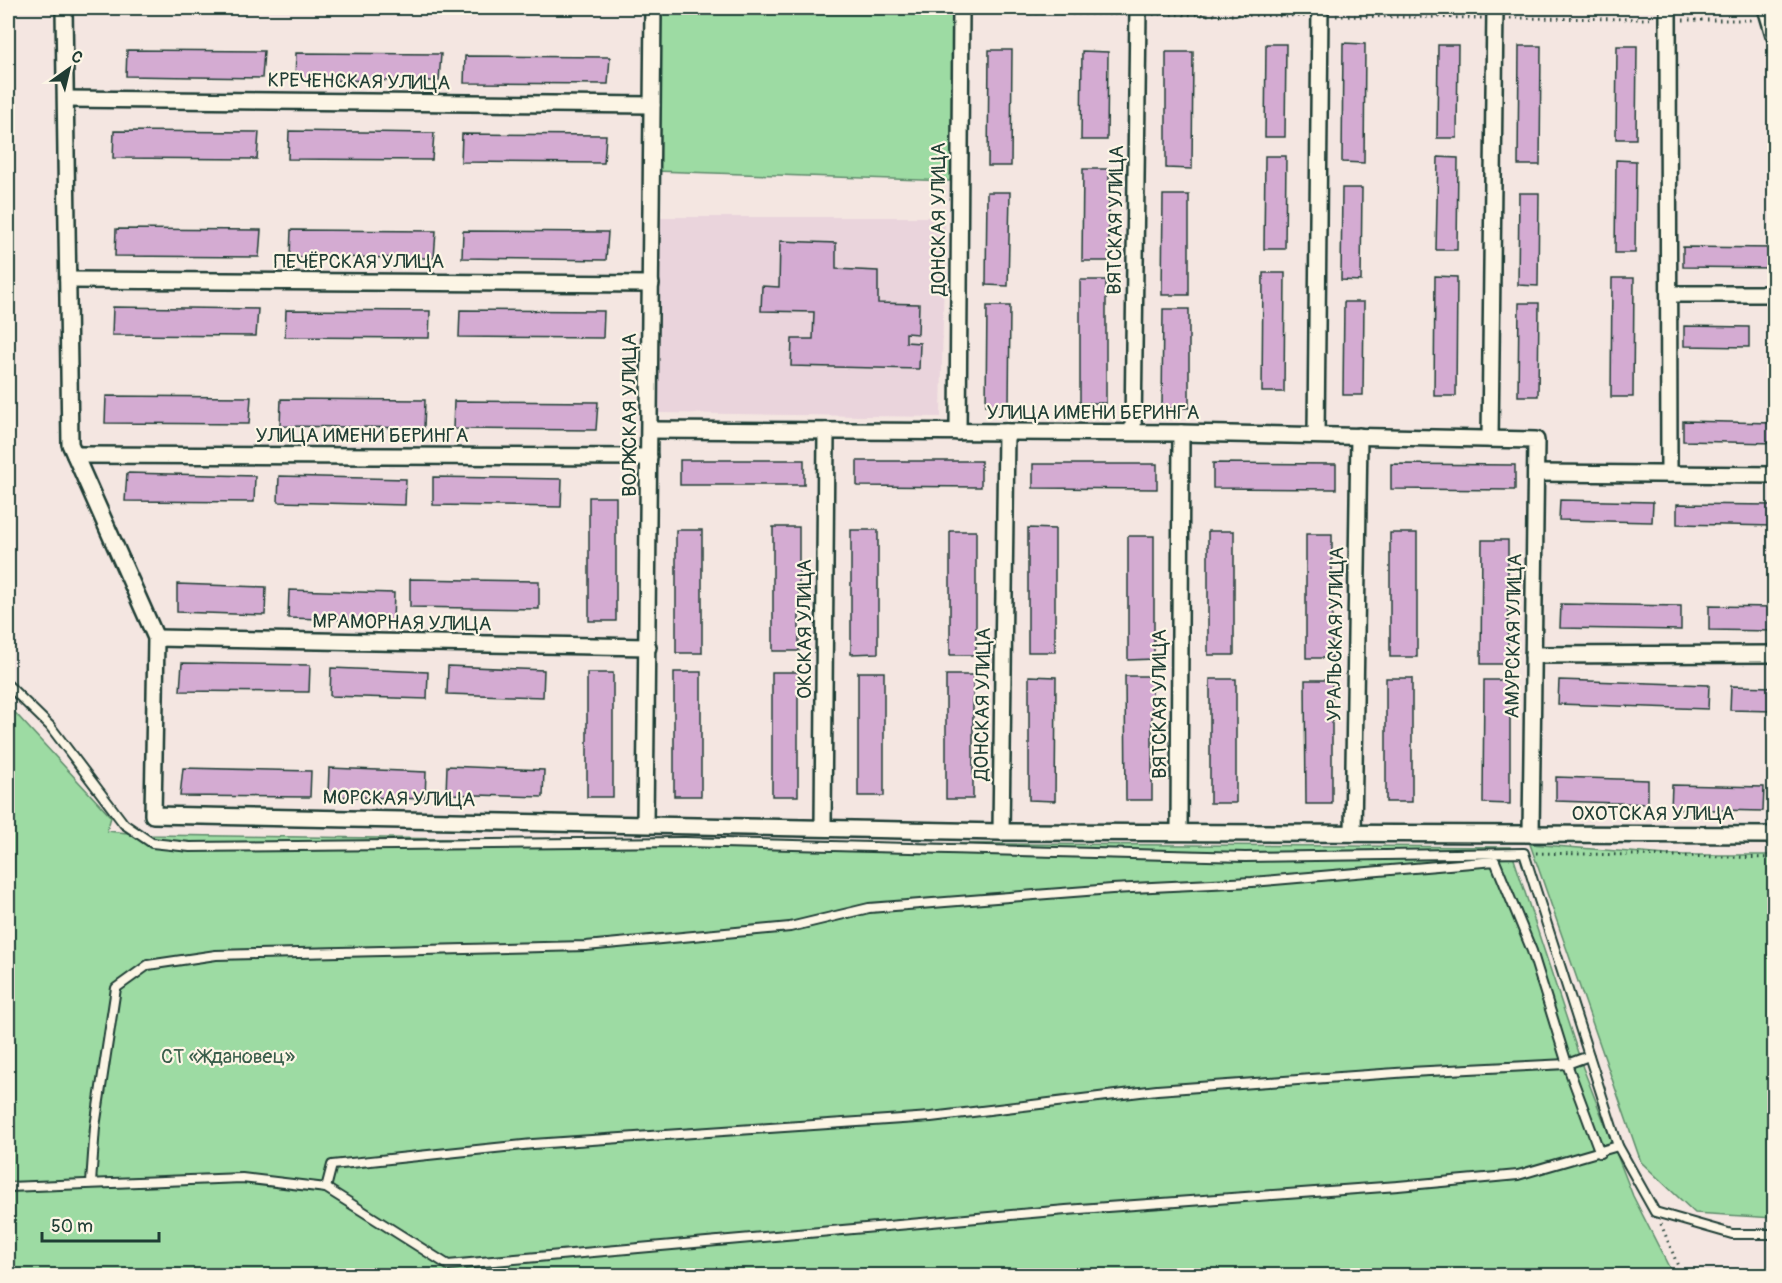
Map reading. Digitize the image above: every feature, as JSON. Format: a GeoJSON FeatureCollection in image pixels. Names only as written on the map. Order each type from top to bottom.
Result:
{"type":"FeatureCollection","features":[{"type":"Feature","properties":{"kind":"street"},"geometry":{"type":"LineString","coordinates":[[64,8],[70,444],[156,638]]}},
{"type":"Feature","properties":{"kind":"street","name":"ВОЛЖСКАЯ УЛИЦА"},"geometry":{"type":"LineString","coordinates":[[645,824],[653,8]]}},
{"type":"Feature","properties":{"kind":"street","name":"ДОНСКАЯ УЛИЦА"},"geometry":{"type":"LineString","coordinates":[[957,432],[961,10]]}},
{"type":"Feature","properties":{"kind":"street","name":"ВЯТСКАЯ УЛИЦА"},"geometry":{"type":"LineString","coordinates":[[1133,432],[1138,11]]}},
{"type":"Feature","properties":{"kind":"street"},"geometry":{"type":"LineString","coordinates":[[1316,435],[1320,12]]}},
{"type":"Feature","properties":{"kind":"street"},"geometry":{"type":"LineString","coordinates":[[1668,12],[1669,474]]}},
{"type":"Feature","properties":{"kind":"street"},"geometry":{"type":"LineString","coordinates":[[1490,439],[1495,13]]}},
{"type":"Feature","properties":{"kind":"street","name":"КРЕЧЕНСКАЯ УЛИЦА"},"geometry":{"type":"LineString","coordinates":[[66,99],[652,105]]}},
{"type":"Feature","properties":{"kind":"street","name":"ПЕЧЁРСКАЯ УЛИЦА"},"geometry":{"type":"LineString","coordinates":[[68,280],[651,284]]}},
{"type":"Feature","properties":{"kind":"street"},"geometry":{"type":"LineString","coordinates":[[1669,294],[1774,294]]}},
{"type":"Feature","properties":{"kind":"street","name":"УЛИЦА ИМЕНИ БЕРИНГА"},"geometry":{"type":"LineString","coordinates":[[650,430],[1133,432],[1536,440]]}},
{"type":"Feature","properties":{"kind":"street","name":"ОКСКАЯ УЛИЦА"},"geometry":{"type":"LineString","coordinates":[[824,827],[826,431]]}},
{"type":"Feature","properties":{"kind":"street","name":"ДОНСКАЯ УЛИЦА"},"geometry":{"type":"LineString","coordinates":[[1002,832],[1006,432]]}},
{"type":"Feature","properties":{"kind":"street","name":"ВЯТСКАЯ УЛИЦА"},"geometry":{"type":"LineString","coordinates":[[1179,832],[1181,433]]}},
{"type":"Feature","properties":{"kind":"street","name":"УРАЛЬСКАЯ УЛИЦА"},"geometry":{"type":"LineString","coordinates":[[1353,833],[1359,436]]}},
{"type":"Feature","properties":{"kind":"street","name":"АМУРСКАЯ УЛИЦА"},"geometry":{"type":"LineString","coordinates":[[1531,833],[1536,440]]}},
{"type":"Feature","properties":{"kind":"street","name":"УЛИЦА ИМЕНИ БЕРИНГА"},"geometry":{"type":"LineString","coordinates":[[75,455],[649,457]]}},
{"type":"Feature","properties":{"kind":"street"},"geometry":{"type":"LineString","coordinates":[[1536,473],[1774,475]]}},
{"type":"Feature","properties":{"kind":"street","name":"МОРСКАЯ УЛИЦА"},"geometry":{"type":"LineString","coordinates":[[156,638],[153,815],[1002,832]]}},
{"type":"Feature","properties":{"kind":"street","name":"МРАМОРНАЯ УЛИЦА"},"geometry":{"type":"LineString","coordinates":[[156,638],[648,647]]}},
{"type":"Feature","properties":{"kind":"street"},"geometry":{"type":"LineString","coordinates":[[1533,655],[1774,654]]}},
{"type":"Feature","properties":{"kind":"street","name":"ОХОТСКАЯ УЛИЦА"},"geometry":{"type":"LineString","coordinates":[[1002,832],[1774,835]]}},
{"type":"Feature","properties":{"kind":"lane"},"geometry":{"type":"LineString","coordinates":[[8,685],[50,726],[124,825],[152,843],[190,847],[684,842],[1245,857],[1524,853],[1618,1146],[1655,1212],[1732,1234],[1774,1234]]}},
{"type":"Feature","properties":{"kind":"lane"},"geometry":{"type":"LineString","coordinates":[[92,1183],[94,1127],[116,988],[148,964],[216,955],[470,950],[586,945],[790,927],[869,908],[1112,889],[1252,882],[1495,861],[1532,951],[1567,1064],[1600,1153]]}},
{"type":"Feature","properties":{"kind":"lane"},"geometry":{"type":"LineString","coordinates":[[326,1188],[332,1165],[533,1144],[931,1117],[1157,1090],[1410,1072],[1567,1064],[1589,1056]]}},
{"type":"Feature","properties":{"kind":"lane"},"geometry":{"type":"LineString","coordinates":[[8,1186],[242,1178],[326,1188],[448,1265],[1066,1210],[1518,1175],[1618,1146]]}},
{"type":"Feature","properties":{"kind":"path"},"geometry":{"type":"LineString","coordinates":[[575,8],[1668,12],[1769,18]]}},
{"type":"Feature","properties":{"kind":"path"},"geometry":{"type":"LineString","coordinates":[[1643,8],[1668,12],[1769,18]]}},
{"type":"Feature","properties":{"kind":"path"},"geometry":{"type":"LineString","coordinates":[[1524,853],[1774,858]]}},
{"type":"Feature","properties":{"kind":"path"},"geometry":{"type":"LineString","coordinates":[[1655,1212],[1682,1275]]}},
{"type":"Feature","properties":{"kind":"shaded area"},"geometry":{"type":"Polygon","coordinates":[[[659,217],[945,217],[941,417],[657,413],[659,217]]]}},
{"type":"Feature","properties":{"kind":"green space"},"geometry":{"type":"Polygon","coordinates":[[[662,8],[956,8],[950,181],[656,171],[662,8]]]}},
{"type":"Feature","properties":{"kind":"green space","name":"СТ «Ждановец»"},"geometry":{"type":"Polygon","coordinates":[[[8,705],[111,817],[107,831],[150,835],[684,842],[1510,847],[1583,1068],[1633,1196],[1673,1275],[8,1275],[8,822],[12,822],[8,804],[8,705]]]}},
{"type":"Feature","properties":{"kind":"green space"},"geometry":{"type":"Polygon","coordinates":[[[1530,844],[1667,855],[1774,855],[1774,1218],[1695,1213],[1641,1162],[1530,844]]]}},
{"type":"Feature","properties":{"kind":"building"},"geometry":{"type":"Polygon","coordinates":[[[1343,43],[1365,44],[1364,163],[1342,162],[1343,43]]]}},
{"type":"Feature","properties":{"kind":"building"},"geometry":{"type":"Polygon","coordinates":[[[1266,44],[1286,44],[1285,137],[1265,137],[1266,44]]]}},
{"type":"Feature","properties":{"kind":"building"},"geometry":{"type":"Polygon","coordinates":[[[1438,45],[1458,45],[1457,138],[1437,138],[1438,45]]]}},
{"type":"Feature","properties":{"kind":"building"},"geometry":{"type":"Polygon","coordinates":[[[1519,46],[1541,46],[1540,165],[1518,165],[1519,46]]]}},
{"type":"Feature","properties":{"kind":"building"},"geometry":{"type":"Polygon","coordinates":[[[1617,46],[1637,46],[1636,139],[1616,139],[1617,46]]]}},
{"type":"Feature","properties":{"kind":"building"},"geometry":{"type":"Polygon","coordinates":[[[127,50],[264,51],[262,78],[126,76],[127,50]]]}},
{"type":"Feature","properties":{"kind":"building"},"geometry":{"type":"Polygon","coordinates":[[[989,50],[1012,50],[1011,166],[988,166],[989,50]]]}},
{"type":"Feature","properties":{"kind":"building"},"geometry":{"type":"Polygon","coordinates":[[[1082,51],[1108,52],[1107,140],[1081,140],[1082,51]]]}},
{"type":"Feature","properties":{"kind":"building"},"geometry":{"type":"Polygon","coordinates":[[[1166,52],[1193,52],[1192,169],[1166,168],[1166,52]]]}},
{"type":"Feature","properties":{"kind":"building"},"geometry":{"type":"Polygon","coordinates":[[[296,53],[441,54],[439,81],[295,80],[296,53]]]}},
{"type":"Feature","properties":{"kind":"building"},"geometry":{"type":"Polygon","coordinates":[[[465,56],[610,57],[608,84],[464,83],[465,56]]]}},
{"type":"Feature","properties":{"kind":"building"},"geometry":{"type":"Polygon","coordinates":[[[114,131],[259,132],[257,159],[113,158],[114,131]]]}},
{"type":"Feature","properties":{"kind":"building"},"geometry":{"type":"Polygon","coordinates":[[[289,131],[434,133],[432,160],[288,159],[289,131]]]}},
{"type":"Feature","properties":{"kind":"building"},"geometry":{"type":"Polygon","coordinates":[[[462,134],[606,135],[604,163],[461,162],[462,134]]]}},
{"type":"Feature","properties":{"kind":"building"},"geometry":{"type":"Polygon","coordinates":[[[1265,156],[1286,156],[1285,249],[1264,249],[1265,156]]]}},
{"type":"Feature","properties":{"kind":"building"},"geometry":{"type":"Polygon","coordinates":[[[1438,157],[1458,158],[1457,250],[1436,250],[1438,157]]]}},
{"type":"Feature","properties":{"kind":"building"},"geometry":{"type":"Polygon","coordinates":[[[1616,160],[1636,161],[1635,253],[1615,253],[1616,160]]]}},
{"type":"Feature","properties":{"kind":"building"},"geometry":{"type":"Polygon","coordinates":[[[1083,169],[1109,169],[1109,261],[1082,261],[1083,169]]]}},
{"type":"Feature","properties":{"kind":"building"},"geometry":{"type":"Polygon","coordinates":[[[1342,188],[1362,188],[1361,281],[1341,280],[1342,188]]]}},
{"type":"Feature","properties":{"kind":"building"},"geometry":{"type":"Polygon","coordinates":[[[987,192],[1010,192],[1008,286],[986,285],[987,192]]]}},
{"type":"Feature","properties":{"kind":"building"},"geometry":{"type":"Polygon","coordinates":[[[1519,193],[1539,193],[1538,286],[1518,285],[1519,193]]]}},
{"type":"Feature","properties":{"kind":"building"},"geometry":{"type":"Polygon","coordinates":[[[1163,195],[1189,195],[1189,295],[1162,295],[1163,195]]]}},
{"type":"Feature","properties":{"kind":"building"},"geometry":{"type":"Polygon","coordinates":[[[116,229],[261,230],[259,257],[115,256],[116,229]]]}},
{"type":"Feature","properties":{"kind":"building"},"geometry":{"type":"Polygon","coordinates":[[[291,230],[436,231],[434,258],[290,257],[291,230]]]}},
{"type":"Feature","properties":{"kind":"building"},"geometry":{"type":"Polygon","coordinates":[[[463,231],[608,232],[606,260],[462,258],[463,231]]]}},
{"type":"Feature","properties":{"kind":"building"},"geometry":{"type":"Polygon","coordinates":[[[780,241],[836,243],[836,269],[878,271],[878,303],[919,304],[918,334],[906,333],[906,342],[920,343],[919,369],[791,366],[792,339],[813,339],[814,312],[761,311],[762,286],[779,287],[780,241]]]}},
{"type":"Feature","properties":{"kind":"building"},"geometry":{"type":"Polygon","coordinates":[[[1683,247],[1774,248],[1774,268],[1683,267],[1683,247]]]}},
{"type":"Feature","properties":{"kind":"building"},"geometry":{"type":"Polygon","coordinates":[[[1263,273],[1285,273],[1284,392],[1262,392],[1263,273]]]}},
{"type":"Feature","properties":{"kind":"building"},"geometry":{"type":"Polygon","coordinates":[[[1435,276],[1457,277],[1456,396],[1434,396],[1435,276]]]}},
{"type":"Feature","properties":{"kind":"building"},"geometry":{"type":"Polygon","coordinates":[[[1612,278],[1634,278],[1633,397],[1611,397],[1612,278]]]}},
{"type":"Feature","properties":{"kind":"building"},"geometry":{"type":"Polygon","coordinates":[[[1080,280],[1106,280],[1106,403],[1080,403],[1080,280]]]}},
{"type":"Feature","properties":{"kind":"building"},"geometry":{"type":"Polygon","coordinates":[[[1344,302],[1364,302],[1363,395],[1343,395],[1344,302]]]}},
{"type":"Feature","properties":{"kind":"building"},"geometry":{"type":"Polygon","coordinates":[[[1519,303],[1539,303],[1538,396],[1518,396],[1519,303]]]}},
{"type":"Feature","properties":{"kind":"building"},"geometry":{"type":"Polygon","coordinates":[[[987,306],[1010,306],[1009,406],[986,406],[987,306]]]}},
{"type":"Feature","properties":{"kind":"building"},"geometry":{"type":"Polygon","coordinates":[[[113,307],[258,309],[256,336],[112,335],[113,307]]]}},
{"type":"Feature","properties":{"kind":"building"},"geometry":{"type":"Polygon","coordinates":[[[1163,309],[1189,309],[1189,408],[1162,408],[1163,309]]]}},
{"type":"Feature","properties":{"kind":"building"},"geometry":{"type":"Polygon","coordinates":[[[286,310],[430,311],[429,338],[285,337],[286,310]]]}},
{"type":"Feature","properties":{"kind":"building"},"geometry":{"type":"Polygon","coordinates":[[[460,310],[604,311],[603,338],[459,337],[460,310]]]}},
{"type":"Feature","properties":{"kind":"building"},"geometry":{"type":"Polygon","coordinates":[[[1684,326],[1749,327],[1749,347],[1684,346],[1684,326]]]}},
{"type":"Feature","properties":{"kind":"building"},"geometry":{"type":"Polygon","coordinates":[[[106,396],[251,397],[249,424],[105,423],[106,396]]]}},
{"type":"Feature","properties":{"kind":"building"},"geometry":{"type":"Polygon","coordinates":[[[281,399],[425,400],[424,428],[280,426],[281,399]]]}},
{"type":"Feature","properties":{"kind":"building"},"geometry":{"type":"Polygon","coordinates":[[[454,401],[598,402],[596,430],[453,429],[454,401]]]}},
{"type":"Feature","properties":{"kind":"building"},"geometry":{"type":"Polygon","coordinates":[[[1683,421],[1774,423],[1774,443],[1683,441],[1683,421]]]}},
{"type":"Feature","properties":{"kind":"building"},"geometry":{"type":"Polygon","coordinates":[[[680,460],[804,460],[804,485],[680,485],[680,460]]]}},
{"type":"Feature","properties":{"kind":"building"},"geometry":{"type":"Polygon","coordinates":[[[857,461],[981,461],[981,487],[857,486],[857,461]]]}},
{"type":"Feature","properties":{"kind":"building"},"geometry":{"type":"Polygon","coordinates":[[[1213,463],[1336,464],[1336,489],[1213,488],[1213,463]]]}},
{"type":"Feature","properties":{"kind":"building"},"geometry":{"type":"Polygon","coordinates":[[[1033,464],[1157,464],[1157,489],[1033,488],[1033,464]]]}},
{"type":"Feature","properties":{"kind":"building"},"geometry":{"type":"Polygon","coordinates":[[[1391,464],[1515,465],[1515,490],[1391,489],[1391,464]]]}},
{"type":"Feature","properties":{"kind":"building"},"geometry":{"type":"Polygon","coordinates":[[[127,473],[255,476],[254,502],[125,501],[127,473]]]}},
{"type":"Feature","properties":{"kind":"building"},"geometry":{"type":"Polygon","coordinates":[[[279,476],[406,479],[405,505],[278,502],[279,476]]]}},
{"type":"Feature","properties":{"kind":"building"},"geometry":{"type":"Polygon","coordinates":[[[433,477],[562,479],[561,507],[433,505],[433,477]]]}},
{"type":"Feature","properties":{"kind":"building"},"geometry":{"type":"Polygon","coordinates":[[[589,497],[616,497],[616,621],[589,621],[589,497]]]}},
{"type":"Feature","properties":{"kind":"building"},"geometry":{"type":"Polygon","coordinates":[[[1560,500],[1653,502],[1652,522],[1559,520],[1560,500]]]}},
{"type":"Feature","properties":{"kind":"building"},"geometry":{"type":"Polygon","coordinates":[[[1677,504],[1774,505],[1774,526],[1677,524],[1677,504]]]}},
{"type":"Feature","properties":{"kind":"building"},"geometry":{"type":"Polygon","coordinates":[[[773,527],[799,527],[799,651],[773,651],[773,527]]]}},
{"type":"Feature","properties":{"kind":"building"},"geometry":{"type":"Polygon","coordinates":[[[1028,528],[1055,529],[1055,652],[1028,652],[1028,528]]]}},
{"type":"Feature","properties":{"kind":"building"},"geometry":{"type":"Polygon","coordinates":[[[676,530],[702,530],[702,653],[676,653],[676,530]]]}},
{"type":"Feature","properties":{"kind":"building"},"geometry":{"type":"Polygon","coordinates":[[[851,530],[878,530],[878,653],[851,654],[851,530]]]}},
{"type":"Feature","properties":{"kind":"building"},"geometry":{"type":"Polygon","coordinates":[[[950,531],[976,531],[976,655],[950,655],[950,531]]]}},
{"type":"Feature","properties":{"kind":"building"},"geometry":{"type":"Polygon","coordinates":[[[1208,531],[1234,531],[1234,655],[1208,655],[1208,531]]]}},
{"type":"Feature","properties":{"kind":"building"},"geometry":{"type":"Polygon","coordinates":[[[1390,533],[1417,533],[1417,657],[1390,657],[1390,533]]]}},
{"type":"Feature","properties":{"kind":"building"},"geometry":{"type":"Polygon","coordinates":[[[1306,534],[1332,534],[1332,658],[1306,658],[1306,534]]]}},
{"type":"Feature","properties":{"kind":"building"},"geometry":{"type":"Polygon","coordinates":[[[1128,536],[1154,536],[1154,659],[1128,660],[1128,536]]]}},
{"type":"Feature","properties":{"kind":"building"},"geometry":{"type":"Polygon","coordinates":[[[1482,540],[1508,540],[1508,664],[1481,664],[1482,540]]]}},
{"type":"Feature","properties":{"kind":"building"},"geometry":{"type":"Polygon","coordinates":[[[410,579],[539,581],[539,609],[410,607],[410,579]]]}},
{"type":"Feature","properties":{"kind":"building"},"geometry":{"type":"Polygon","coordinates":[[[177,584],[266,587],[265,615],[177,612],[177,584]]]}},
{"type":"Feature","properties":{"kind":"building"},"geometry":{"type":"Polygon","coordinates":[[[289,590],[394,593],[393,621],[288,618],[289,590]]]}},
{"type":"Feature","properties":{"kind":"building"},"geometry":{"type":"Polygon","coordinates":[[[1561,604],[1681,606],[1681,630],[1560,628],[1561,604]]]}},
{"type":"Feature","properties":{"kind":"building"},"geometry":{"type":"Polygon","coordinates":[[[1709,606],[1774,607],[1774,631],[1709,630],[1709,606]]]}},
{"type":"Feature","properties":{"kind":"building"},"geometry":{"type":"Polygon","coordinates":[[[182,663],[310,665],[309,692],[180,691],[182,663]]]}},
{"type":"Feature","properties":{"kind":"building"},"geometry":{"type":"Polygon","coordinates":[[[448,666],[544,670],[543,697],[447,694],[448,666]]]}},
{"type":"Feature","properties":{"kind":"building"},"geometry":{"type":"Polygon","coordinates":[[[331,668],[428,672],[427,699],[330,696],[331,668]]]}},
{"type":"Feature","properties":{"kind":"building"},"geometry":{"type":"Polygon","coordinates":[[[674,672],[701,672],[701,796],[674,796],[674,672]]]}},
{"type":"Feature","properties":{"kind":"building"},"geometry":{"type":"Polygon","coordinates":[[[772,672],[798,672],[798,796],[772,796],[772,672]]]}},
{"type":"Feature","properties":{"kind":"building"},"geometry":{"type":"Polygon","coordinates":[[[858,672],[884,672],[884,796],[858,796],[858,672]]]}},
{"type":"Feature","properties":{"kind":"building"},"geometry":{"type":"Polygon","coordinates":[[[587,673],[613,673],[613,797],[587,797],[587,673]]]}},
{"type":"Feature","properties":{"kind":"building"},"geometry":{"type":"Polygon","coordinates":[[[946,675],[973,675],[973,799],[946,799],[946,675]]]}},
{"type":"Feature","properties":{"kind":"building"},"geometry":{"type":"Polygon","coordinates":[[[1029,676],[1056,677],[1055,801],[1029,800],[1029,676]]]}},
{"type":"Feature","properties":{"kind":"building"},"geometry":{"type":"Polygon","coordinates":[[[1125,676],[1152,676],[1152,800],[1126,800],[1125,676]]]}},
{"type":"Feature","properties":{"kind":"building"},"geometry":{"type":"Polygon","coordinates":[[[1386,678],[1412,678],[1412,802],[1386,802],[1386,678]]]}},
{"type":"Feature","properties":{"kind":"building"},"geometry":{"type":"Polygon","coordinates":[[[1210,679],[1236,679],[1236,803],[1210,803],[1210,679]]]}},
{"type":"Feature","properties":{"kind":"building"},"geometry":{"type":"Polygon","coordinates":[[[1305,680],[1332,680],[1332,804],[1306,804],[1305,680]]]}},
{"type":"Feature","properties":{"kind":"building"},"geometry":{"type":"Polygon","coordinates":[[[1484,680],[1510,680],[1510,804],[1483,803],[1484,680]]]}},
{"type":"Feature","properties":{"kind":"building"},"geometry":{"type":"Polygon","coordinates":[[[1559,680],[1709,685],[1708,709],[1558,704],[1559,680]]]}},
{"type":"Feature","properties":{"kind":"building"},"geometry":{"type":"Polygon","coordinates":[[[1731,686],[1774,687],[1774,711],[1730,710],[1731,686]]]}},
{"type":"Feature","properties":{"kind":"building"},"geometry":{"type":"Polygon","coordinates":[[[447,766],[544,770],[543,797],[446,794],[447,766]]]}},
{"type":"Feature","properties":{"kind":"building"},"geometry":{"type":"Polygon","coordinates":[[[183,768],[311,771],[310,797],[180,796],[183,768]]]}},
{"type":"Feature","properties":{"kind":"building"},"geometry":{"type":"Polygon","coordinates":[[[329,768],[426,772],[425,799],[328,796],[329,768]]]}},
{"type":"Feature","properties":{"kind":"building"},"geometry":{"type":"Polygon","coordinates":[[[1556,777],[1648,780],[1648,804],[1556,801],[1556,777]]]}},
{"type":"Feature","properties":{"kind":"building"},"geometry":{"type":"Polygon","coordinates":[[[1672,785],[1764,787],[1763,811],[1671,809],[1672,785]]]}}]}
